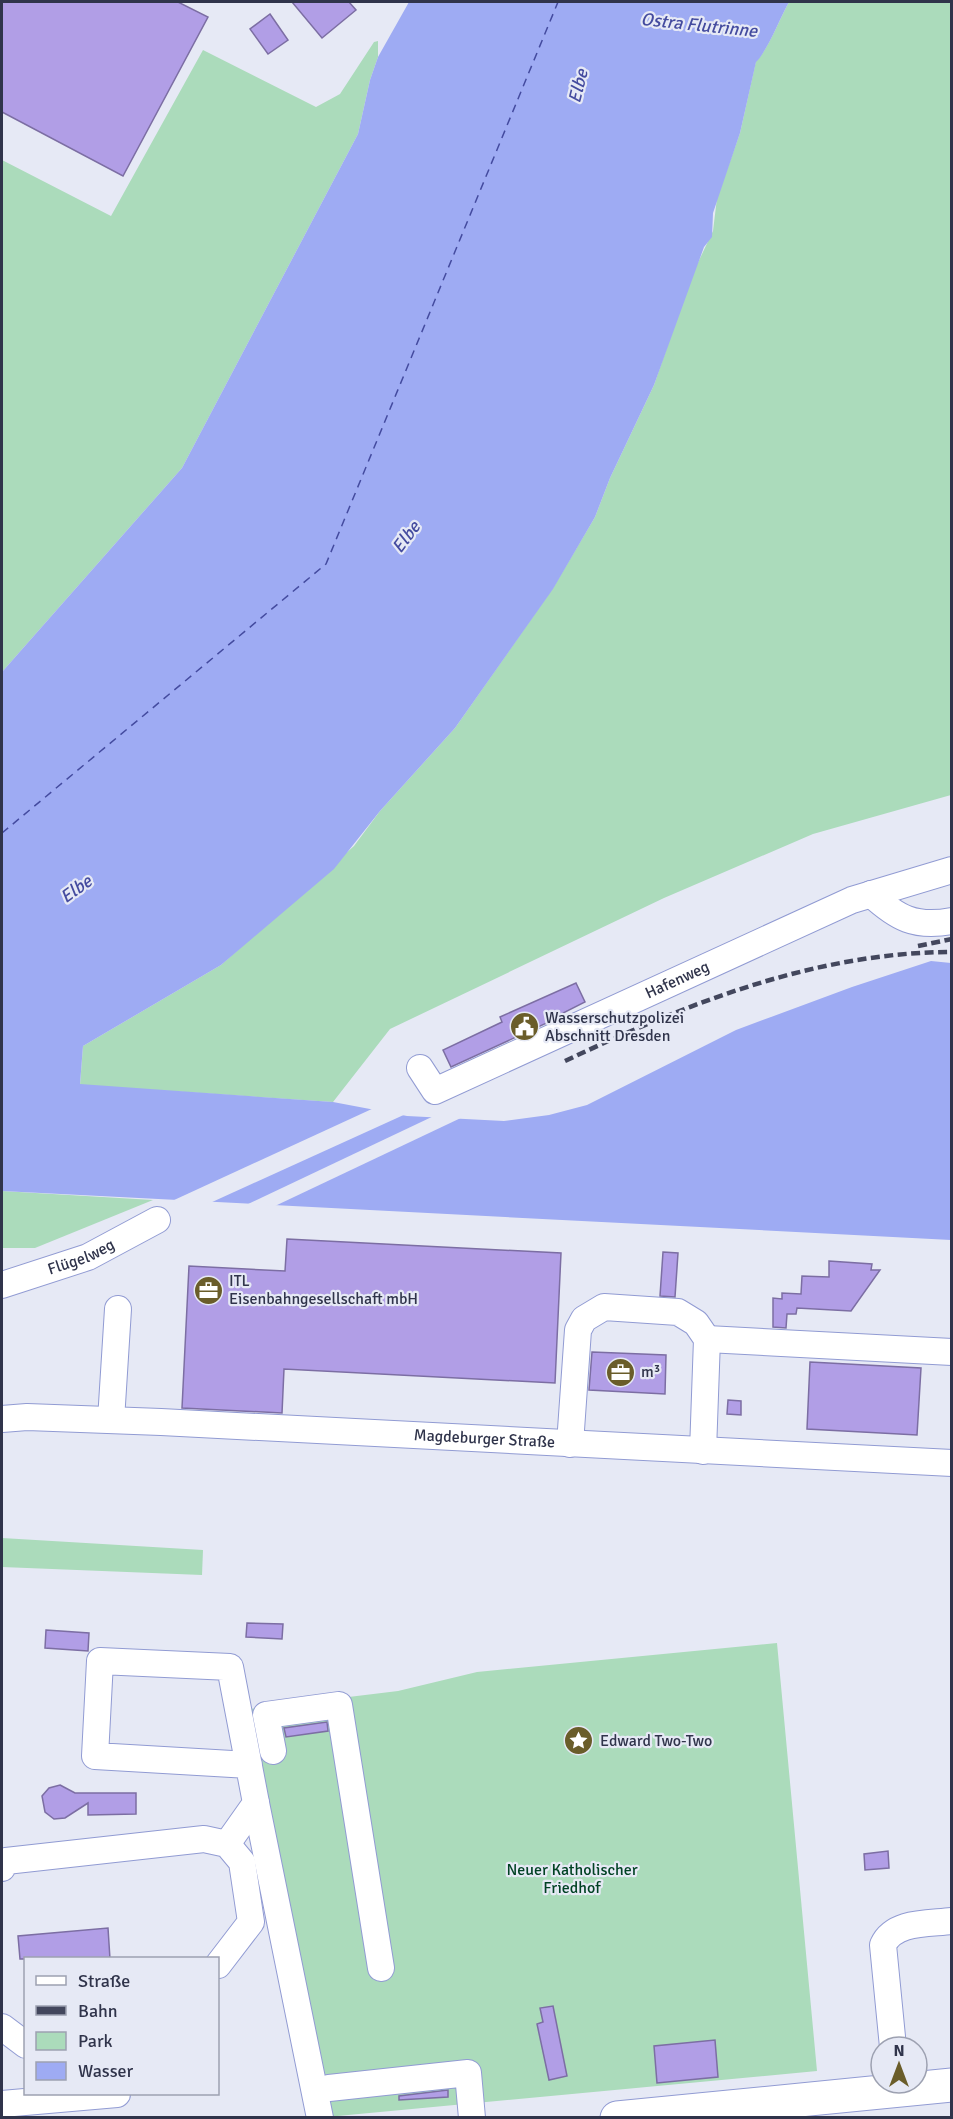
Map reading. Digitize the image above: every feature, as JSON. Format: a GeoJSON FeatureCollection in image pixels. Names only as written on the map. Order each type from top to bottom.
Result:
{"type":"FeatureCollection","features":[{"type":"Feature","properties":{"kind":"main road"},"geometry":{"type":"LineString","coordinates":[[929,2086],[951,2085]]}},
{"type":"Feature","properties":{"kind":"main road"},"geometry":{"type":"LineString","coordinates":[[617,2118],[692,2114],[869,2091]]}},
{"type":"Feature","properties":{"kind":"street","name":"Hafenweg"},"geometry":{"type":"LineString","coordinates":[[420,1068],[435,1091],[852,900],[951,870]]}},
{"type":"Feature","properties":{"kind":"street"},"geometry":{"type":"LineString","coordinates":[[871,894],[894,915],[931,925],[951,921]]}},
{"type":"Feature","properties":{"kind":"street","name":"Flügelweg"},"geometry":{"type":"LineString","coordinates":[[2,1285],[87,1257],[157,1220]]}},
{"type":"Feature","properties":{"kind":"street"},"geometry":{"type":"LineString","coordinates":[[570,1444],[576,1340],[584,1319],[604,1307],[678,1312],[696,1323],[707,1339],[703,1451]]}},
{"type":"Feature","properties":{"kind":"street"},"geometry":{"type":"LineString","coordinates":[[111,1420],[118,1309]]}},
{"type":"Feature","properties":{"kind":"street"},"geometry":{"type":"LineString","coordinates":[[707,1339],[951,1352]]}},
{"type":"Feature","properties":{"kind":"street","name":"Magdeburger Straße"},"geometry":{"type":"LineString","coordinates":[[10,1418],[111,1420],[951,1463]]}},
{"type":"Feature","properties":{"kind":"street"},"geometry":{"type":"LineString","coordinates":[[249,1765],[95,1756],[100,1661],[230,1666],[320,2118]]}},
{"type":"Feature","properties":{"kind":"street"},"geometry":{"type":"LineString","coordinates":[[273,1751],[266,1715],[339,1705],[381,1968]]}},
{"type":"Feature","properties":{"kind":"street"},"geometry":{"type":"LineString","coordinates":[[227,1844],[256,1803]]}},
{"type":"Feature","properties":{"kind":"street"},"geometry":{"type":"LineString","coordinates":[[2,1868],[6,1861],[204,1839],[227,1844],[242,1862],[250,1922],[219,1964]]}},
{"type":"Feature","properties":{"kind":"street"},"geometry":{"type":"LineString","coordinates":[[892,2035],[884,1945],[888,1934],[899,1928],[951,1921]]}},
{"type":"Feature","properties":{"kind":"street"},"geometry":{"type":"LineString","coordinates":[[2,2027],[24,2044]]}},
{"type":"Feature","properties":{"kind":"street"},"geometry":{"type":"LineString","coordinates":[[329,2088],[468,2073],[472,2118]]}},
{"type":"Feature","properties":{"kind":"street"},"geometry":{"type":"LineString","coordinates":[[2,2104],[84,2107],[114,2095]]}},
{"type":"Feature","properties":{"kind":"green space"},"geometry":{"type":"Polygon","coordinates":[[[789,2],[951,2],[951,795],[813,834],[664,898],[390,1029],[333,1102],[80,1085],[83,1046],[221,965],[354,846],[380,811],[455,728],[553,588],[595,517],[610,478],[654,385],[692,275],[713,231],[717,198],[740,133],[756,61],[769,42],[789,2]]]}},
{"type":"Feature","properties":{"kind":"green space"},"geometry":{"type":"Polygon","coordinates":[[[378,41],[378,57],[370,80],[358,134],[182,468],[2,672],[2,160],[111,216],[203,50],[316,107],[340,94],[374,42],[378,41]]]}},
{"type":"Feature","properties":{"kind":"green space"},"geometry":{"type":"Polygon","coordinates":[[[2,1191],[153,1200],[35,1248],[2,1248],[2,1191]]]}},
{"type":"Feature","properties":{"kind":"green space"},"geometry":{"type":"Polygon","coordinates":[[[2,1538],[203,1550],[202,1575],[2,1567],[2,1538]]]}},
{"type":"Feature","properties":{"kind":"green space","name":"Neuer Katholischer Friedhof"},"geometry":{"type":"Polygon","coordinates":[[[777,1643],[817,2071],[327,2117],[249,1709],[398,1691],[477,1672],[777,1643]]]}},
{"type":"Feature","properties":{"kind":"water"},"geometry":{"type":"Polygon","coordinates":[[[409,2],[789,2],[756,62],[740,133],[713,213],[712,237],[704,247],[654,385],[610,478],[595,517],[553,589],[455,728],[380,811],[334,869],[221,965],[83,1046],[80,1084],[333,1102],[407,1116],[504,1121],[549,1115],[587,1105],[736,1030],[852,987],[931,961],[951,963],[951,1240],[2,1191],[2,672],[182,468],[358,134],[370,80],[378,57],[409,2]]]}},
{"type":"Feature","properties":{"kind":"pier"},"geometry":{"type":"Polygon","coordinates":[[[374,1108],[408,1113],[210,1203],[172,1201],[374,1108]]]}},
{"type":"Feature","properties":{"kind":"pier"},"geometry":{"type":"Polygon","coordinates":[[[438,1114],[465,1116],[275,1206],[246,1205],[438,1114]]]}},
{"type":"Feature","properties":{"kind":"building"},"geometry":{"type":"Polygon","coordinates":[[[2,2],[178,2],[208,17],[123,176],[2,112],[2,2]]]}},
{"type":"Feature","properties":{"kind":"building"},"geometry":{"type":"Polygon","coordinates":[[[292,2],[349,2],[356,10],[322,38],[292,2]]]}},
{"type":"Feature","properties":{"kind":"building"},"geometry":{"type":"Polygon","coordinates":[[[270,14],[288,40],[268,54],[250,29],[270,14]]]}},
{"type":"Feature","properties":{"kind":"building"},"geometry":{"type":"Polygon","coordinates":[[[576,983],[585,1002],[563,1013],[564,1015],[451,1067],[443,1050],[502,1022],[500,1017],[576,983]]]}},
{"type":"Feature","properties":{"kind":"building"},"geometry":{"type":"Polygon","coordinates":[[[287,1239],[561,1253],[555,1383],[284,1369],[282,1413],[182,1408],[189,1266],[285,1271],[287,1239]]]}},
{"type":"Feature","properties":{"kind":"building"},"geometry":{"type":"Polygon","coordinates":[[[663,1252],[678,1253],[675,1297],[660,1296],[663,1252]]]}},
{"type":"Feature","properties":{"kind":"building"},"geometry":{"type":"Polygon","coordinates":[[[829,1261],[872,1264],[871,1270],[880,1270],[851,1311],[797,1308],[796,1314],[787,1314],[786,1328],[773,1327],[773,1298],[782,1299],[782,1293],[801,1294],[802,1276],[829,1277],[829,1261]]]}},
{"type":"Feature","properties":{"kind":"building"},"geometry":{"type":"Polygon","coordinates":[[[592,1352],[666,1355],[665,1394],[589,1390],[592,1352]]]}},
{"type":"Feature","properties":{"kind":"building"},"geometry":{"type":"Polygon","coordinates":[[[810,1362],[921,1368],[917,1435],[807,1429],[810,1362]]]}},
{"type":"Feature","properties":{"kind":"building"},"geometry":{"type":"Polygon","coordinates":[[[728,1400],[741,1401],[741,1415],[727,1414],[728,1400]]]}},
{"type":"Feature","properties":{"kind":"building"},"geometry":{"type":"Polygon","coordinates":[[[247,1623],[283,1624],[282,1639],[246,1637],[247,1623]]]}},
{"type":"Feature","properties":{"kind":"building"},"geometry":{"type":"Polygon","coordinates":[[[46,1630],[89,1633],[88,1651],[45,1648],[46,1630]]]}},
{"type":"Feature","properties":{"kind":"building"},"geometry":{"type":"Polygon","coordinates":[[[327,1722],[328,1731],[286,1737],[284,1728],[327,1722]]]}},
{"type":"Feature","properties":{"kind":"building"},"geometry":{"type":"Polygon","coordinates":[[[60,1785],[75,1793],[136,1793],[136,1814],[88,1815],[88,1803],[65,1818],[54,1819],[45,1812],[42,1796],[49,1788],[60,1785]]]}},
{"type":"Feature","properties":{"kind":"building"},"geometry":{"type":"Polygon","coordinates":[[[888,1851],[889,1868],[865,1870],[864,1854],[888,1851]]]}},
{"type":"Feature","properties":{"kind":"building"},"geometry":{"type":"Polygon","coordinates":[[[108,1928],[110,1957],[24,1957],[20,1959],[18,1936],[108,1928]]]}},
{"type":"Feature","properties":{"kind":"building"},"geometry":{"type":"Polygon","coordinates":[[[553,2006],[567,2076],[549,2080],[537,2024],[543,2022],[540,2008],[553,2006]]]}},
{"type":"Feature","properties":{"kind":"building"},"geometry":{"type":"Polygon","coordinates":[[[715,2040],[718,2077],[657,2083],[654,2046],[715,2040]]]}},
{"type":"Feature","properties":{"kind":"building"},"geometry":{"type":"Polygon","coordinates":[[[448,2090],[448,2097],[399,2100],[399,2096],[448,2090]]]}},
{"type":"Feature","properties":{"kind":"ferry route"},"geometry":{"type":"LineString","coordinates":[[2,833],[326,564],[558,2]]}},
{"type":"Feature","properties":{"kind":"railway"},"geometry":{"type":"LineString","coordinates":[[918,946],[952,939]]}},
{"type":"Feature","properties":{"kind":"railway"},"geometry":{"type":"LineString","coordinates":[[565,1061],[705,1001],[802,971],[901,954],[952,952]]}},
{"type":"Feature","properties":{"kind":"place","name":"Wasserschutzpolizei Abschnitt Dresden"},"geometry":{"type":"Point","coordinates":[524,1027]}},
{"type":"Feature","properties":{"kind":"place","name":"ITL Eisenbahngesellschaft mbH"},"geometry":{"type":"Point","coordinates":[208,1290]}},
{"type":"Feature","properties":{"kind":"place","name":"m³"},"geometry":{"type":"Point","coordinates":[620,1372]}},
{"type":"Feature","properties":{"kind":"place","name":"Edward Two-Two"},"geometry":{"type":"Point","coordinates":[579,1741]}},
{"type":"Feature","properties":{"kind":"water label","name":"Ostra Flutrinne"},"geometry":{"type":"Point","coordinates":[699,25]}},
{"type":"Feature","properties":{"kind":"water label","name":"Elbe"},"geometry":{"type":"Point","coordinates":[578,86]}},
{"type":"Feature","properties":{"kind":"water label","name":"Elbe"},"geometry":{"type":"Point","coordinates":[406,537]}},
{"type":"Feature","properties":{"kind":"water label","name":"Elbe"},"geometry":{"type":"Point","coordinates":[76,889]}}]}
